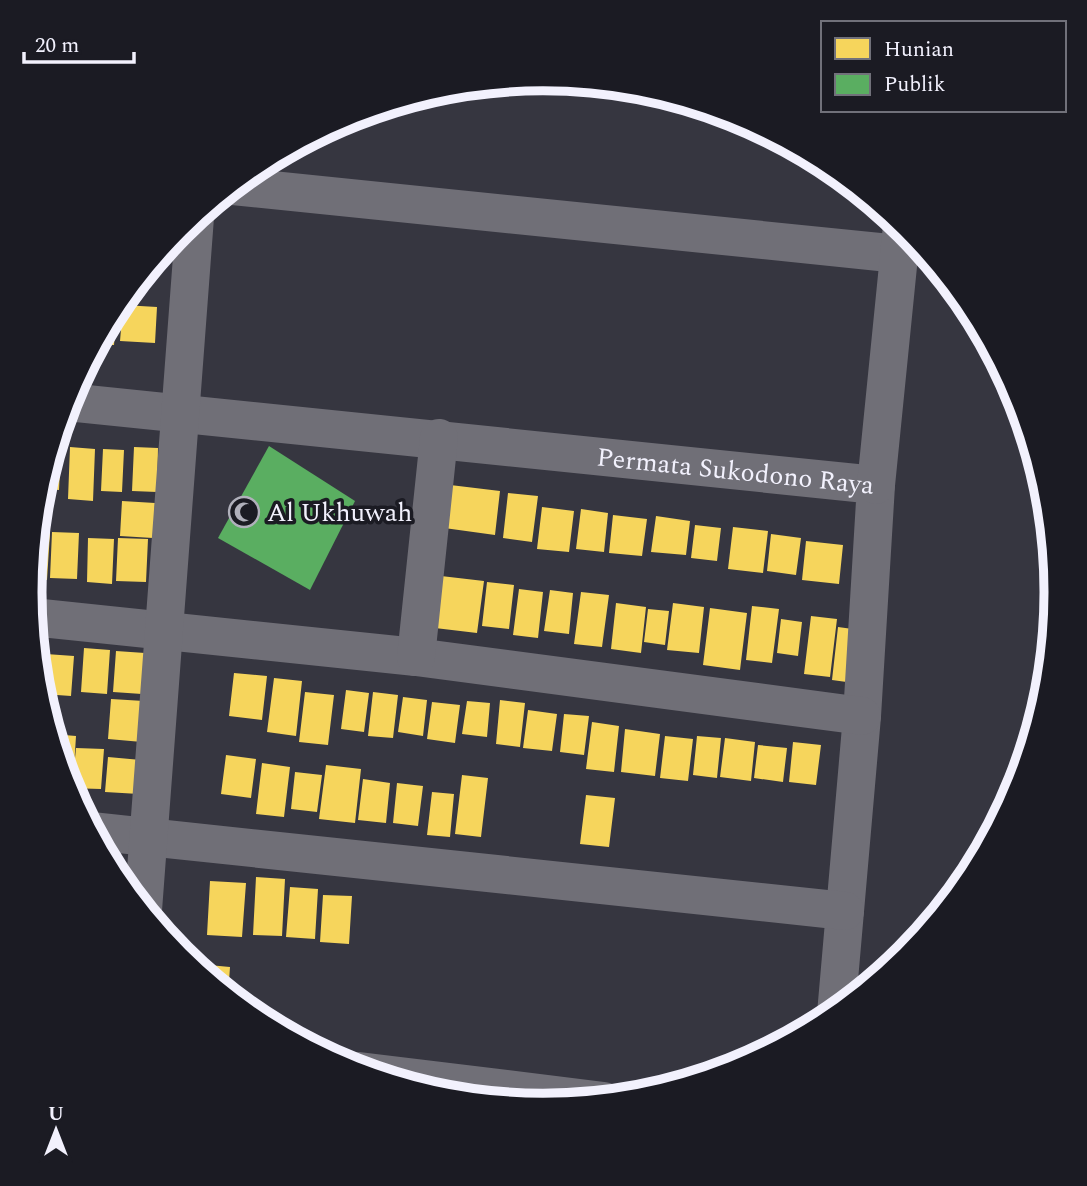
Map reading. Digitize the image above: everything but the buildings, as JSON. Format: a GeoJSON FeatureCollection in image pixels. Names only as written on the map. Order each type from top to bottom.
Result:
{"type":"FeatureCollection","features":[{"type":"Feature","properties":{"kind":"street"},"geometry":{"type":"LineString","coordinates":[[249,187],[900,240]]}},
{"type":"Feature","properties":{"kind":"street"},"geometry":{"type":"LineString","coordinates":[[144,895],[194,234]]}},
{"type":"Feature","properties":{"kind":"street"},"geometry":{"type":"LineString","coordinates":[[876,485],[900,240]]}},
{"type":"Feature","properties":{"kind":"street","name":"Permata Sukodono Raya"},"geometry":{"type":"LineString","coordinates":[[79,402],[876,485],[862,716],[837,999]]}},
{"type":"Feature","properties":{"kind":"street"},"geometry":{"type":"LineString","coordinates":[[416,657],[439,438]]}},
{"type":"Feature","properties":{"kind":"street"},"geometry":{"type":"LineString","coordinates":[[43,618],[164,628],[416,657],[862,716]]}},
{"type":"Feature","properties":{"kind":"street"},"geometry":{"type":"LineString","coordinates":[[103,832],[845,911]]}},
{"type":"Feature","properties":{"kind":"street"},"geometry":{"type":"LineString","coordinates":[[420,1078],[546,1094]]}},
{"type":"Feature","properties":{"kind":"place","name":"Al Ukhuwah"},"geometry":{"type":"Point","coordinates":[244,512]}}]}
